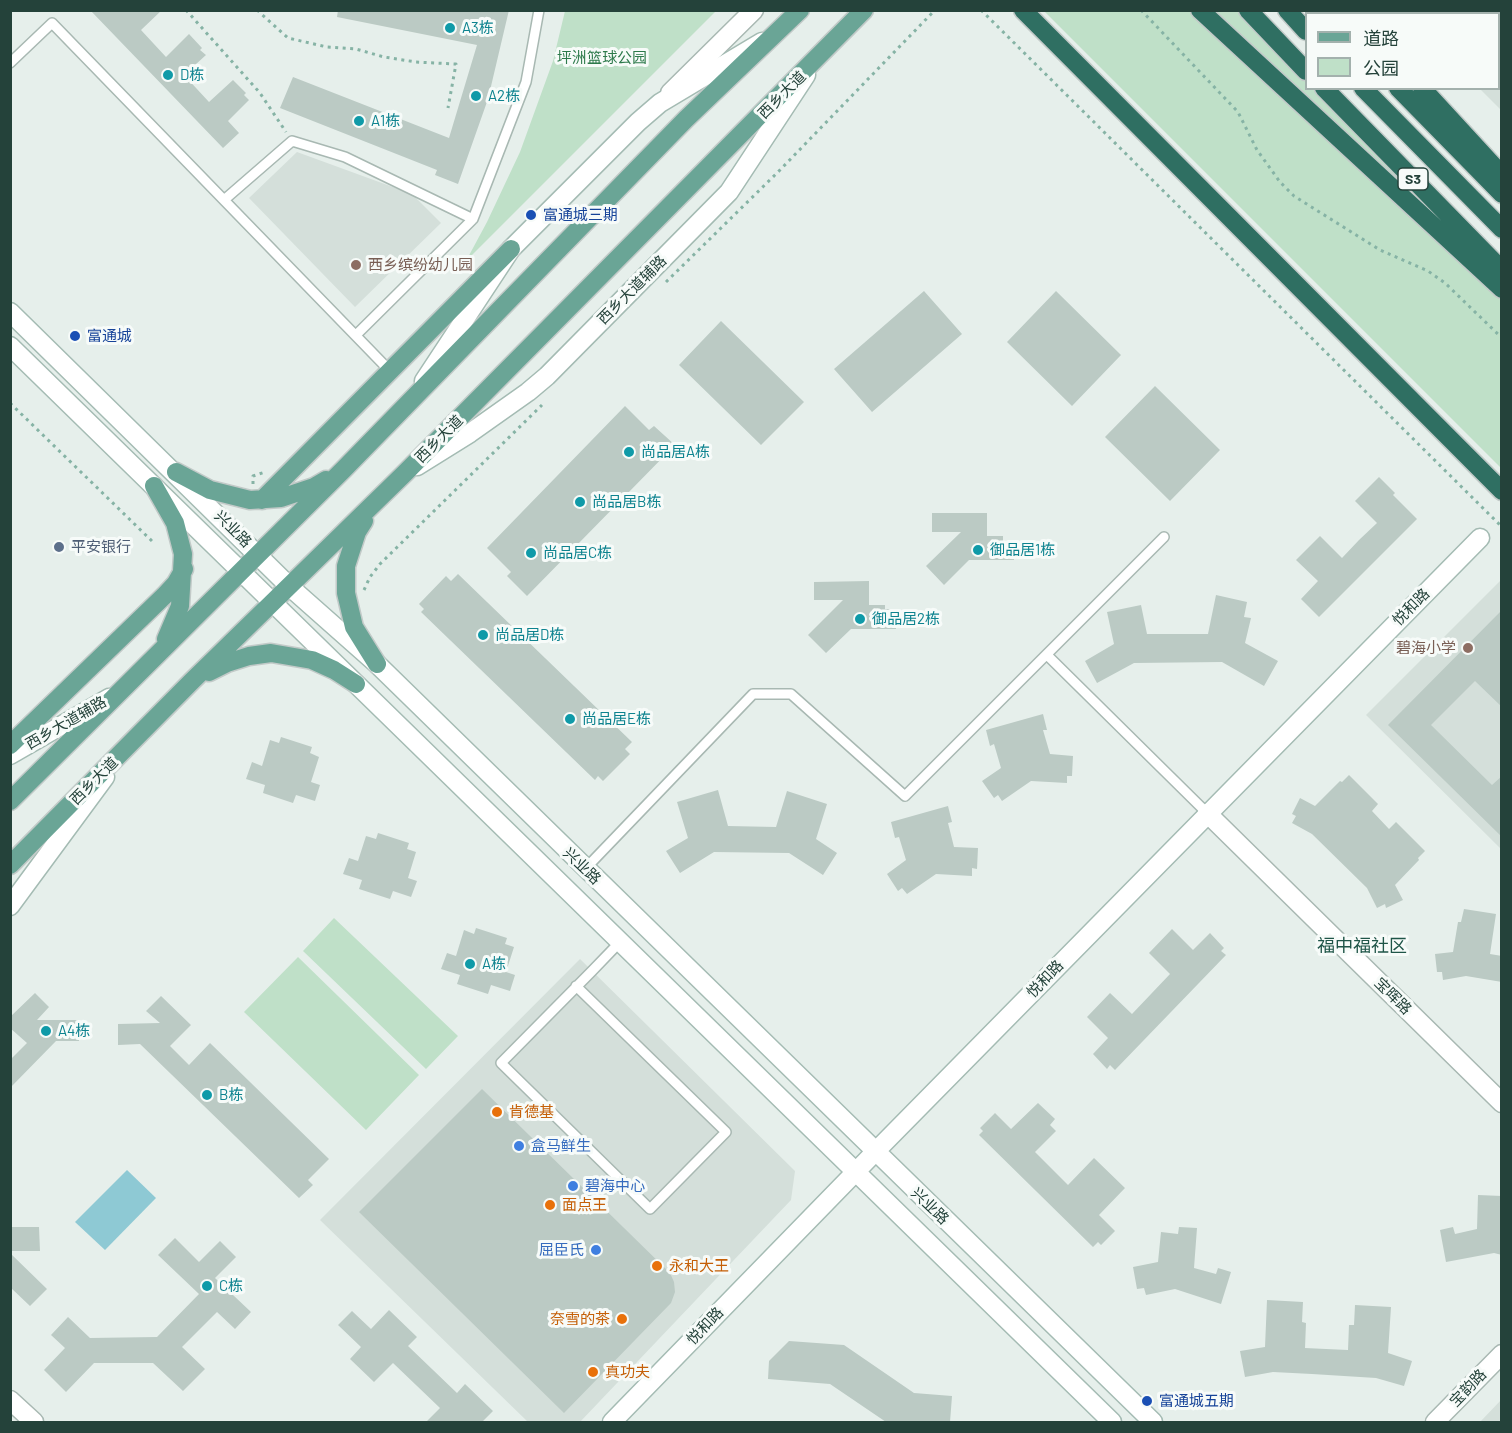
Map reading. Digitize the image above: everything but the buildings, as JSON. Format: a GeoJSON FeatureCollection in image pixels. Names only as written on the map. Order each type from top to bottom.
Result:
{"type":"FeatureCollection","features":[{"type":"Feature","properties":{"kind":"highway"},"geometry":{"type":"LineString","coordinates":[[1023,10],[1502,491]]}},
{"type":"Feature","properties":{"kind":"highway"},"geometry":{"type":"LineString","coordinates":[[1200,10],[1502,289]]}},
{"type":"Feature","properties":{"kind":"highway"},"geometry":{"type":"LineString","coordinates":[[1248,10],[1305,69]]}},
{"type":"Feature","properties":{"kind":"highway"},"geometry":{"type":"LineString","coordinates":[[1287,10],[1305,30]]}},
{"type":"Feature","properties":{"kind":"highway","name":"S3"},"geometry":{"type":"LineString","coordinates":[[1326,90],[1502,270]]}},
{"type":"Feature","properties":{"kind":"highway"},"geometry":{"type":"LineString","coordinates":[[1365,90],[1502,229]]}},
{"type":"Feature","properties":{"kind":"highway"},"geometry":{"type":"LineString","coordinates":[[1400,90],[1502,194]]}},
{"type":"Feature","properties":{"kind":"highway"},"geometry":{"type":"LineString","coordinates":[[1424,90],[1502,175]]}},
{"type":"Feature","properties":{"kind":"main road"},"geometry":{"type":"LineString","coordinates":[[10,801],[343,470],[686,118],[800,10]]}},
{"type":"Feature","properties":{"kind":"main road","name":"西乡大道"},"geometry":{"type":"LineString","coordinates":[[10,865],[192,681],[405,473],[864,10]]}},
{"type":"Feature","properties":{"kind":"main road"},"geometry":{"type":"LineString","coordinates":[[262,500],[511,249]]}},
{"type":"Feature","properties":{"kind":"main road"},"geometry":{"type":"LineString","coordinates":[[176,472],[210,490],[229,496],[262,500],[280,498],[314,487],[343,470]]}},
{"type":"Feature","properties":{"kind":"main road"},"geometry":{"type":"LineString","coordinates":[[152,660],[175,621],[180,606],[184,568],[175,523],[154,486]]}},
{"type":"Feature","properties":{"kind":"main road"},"geometry":{"type":"LineString","coordinates":[[376,501],[357,532],[346,566],[345,580],[349,613],[354,627],[377,664]]}},
{"type":"Feature","properties":{"kind":"main road"},"geometry":{"type":"LineString","coordinates":[[10,745],[164,596],[176,583],[184,568]]}},
{"type":"Feature","properties":{"kind":"main road"},"geometry":{"type":"LineString","coordinates":[[192,681],[227,663],[249,656],[271,653],[312,660],[356,684]]}},
{"type":"Feature","properties":{"kind":"street"},"geometry":{"type":"LineString","coordinates":[[417,393],[511,249],[754,10]]}},
{"type":"Feature","properties":{"kind":"street"},"geometry":{"type":"LineString","coordinates":[[660,103],[779,31]]}},
{"type":"Feature","properties":{"kind":"street","name":"西乡大道辅路"},"geometry":{"type":"LineString","coordinates":[[405,473],[470,433],[547,376],[729,192],[814,62]]}},
{"type":"Feature","properties":{"kind":"street","name":"兴业路"},"geometry":{"type":"LineString","coordinates":[[10,312],[176,472],[290,587],[377,664],[1153,1422]]}},
{"type":"Feature","properties":{"kind":"street","name":"兴业路"},"geometry":{"type":"LineString","coordinates":[[10,346],[1112,1422]]}},
{"type":"Feature","properties":{"kind":"street","name":"悦和路"},"geometry":{"type":"LineString","coordinates":[[612,1422],[1207,813],[1480,538]]}},
{"type":"Feature","properties":{"kind":"street","name":"西乡大道辅路"},"geometry":{"type":"LineString","coordinates":[[10,755],[121,691]]}},
{"type":"Feature","properties":{"kind":"street"},"geometry":{"type":"LineString","coordinates":[[10,906],[121,754]]}},
{"type":"Feature","properties":{"kind":"street","name":"宝晖路"},"geometry":{"type":"LineString","coordinates":[[1207,813],[1502,1103]]}},
{"type":"Feature","properties":{"kind":"street","name":"宝韵路"},"geometry":{"type":"LineString","coordinates":[[1434,1422],[1502,1354]]}},
{"type":"Feature","properties":{"kind":"street"},"geometry":{"type":"LineString","coordinates":[[10,1400],[34,1422]]}},
{"type":"Feature","properties":{"kind":"lane"},"geometry":{"type":"LineString","coordinates":[[356,335],[473,219],[526,82],[539,10]]}},
{"type":"Feature","properties":{"kind":"lane"},"geometry":{"type":"LineString","coordinates":[[10,63],[52,23],[390,371]]}},
{"type":"Feature","properties":{"kind":"lane"},"geometry":{"type":"LineString","coordinates":[[224,200],[292,141],[345,157],[473,219]]}},
{"type":"Feature","properties":{"kind":"lane"},"geometry":{"type":"LineString","coordinates":[[585,869],[753,694],[791,694],[905,796],[1164,537]]}},
{"type":"Feature","properties":{"kind":"lane"},"geometry":{"type":"LineString","coordinates":[[1047,655],[1207,813]]}},
{"type":"Feature","properties":{"kind":"lane"},"geometry":{"type":"LineString","coordinates":[[576,986],[726,1132],[650,1209],[501,1063],[576,986],[619,943]]}},
{"type":"Feature","properties":{"kind":"path"},"geometry":{"type":"LineString","coordinates":[[186,10],[260,93],[292,141]]}},
{"type":"Feature","properties":{"kind":"path"},"geometry":{"type":"LineString","coordinates":[[257,10],[288,38],[327,47],[356,49],[384,57],[456,64],[448,108]]}},
{"type":"Feature","properties":{"kind":"path"},"geometry":{"type":"LineString","coordinates":[[981,10],[1502,527]]}},
{"type":"Feature","properties":{"kind":"path"},"geometry":{"type":"LineString","coordinates":[[1141,10],[1238,112],[1257,150],[1280,182],[1294,196],[1380,250],[1428,271],[1445,283],[1502,338]]}},
{"type":"Feature","properties":{"kind":"path"},"geometry":{"type":"LineString","coordinates":[[10,403],[155,544]]}},
{"type":"Feature","properties":{"kind":"shaded area"},"geometry":{"type":"Polygon","coordinates":[[[1501,11],[1501,110],[1481,90],[1500,90],[1500,12],[1404,12],[1501,11]]]}},
{"type":"Feature","properties":{"kind":"shaded area","name":"西乡缤纷幼儿园"},"geometry":{"type":"Polygon","coordinates":[[[297,152],[412,194],[441,223],[355,307],[249,198],[297,152]]]}},
{"type":"Feature","properties":{"kind":"shaded area","name":"碧海小学"},"geometry":{"type":"Polygon","coordinates":[[[1501,580],[1501,849],[1366,715],[1501,580]]]}},
{"type":"Feature","properties":{"kind":"shaded area","name":"碧海中心"},"geometry":{"type":"Polygon","coordinates":[[[580,959],[795,1171],[791,1200],[580,1422],[528,1422],[320,1220],[580,959]]]}},
{"type":"Feature","properties":{"kind":"shaded area"},"geometry":{"type":"Polygon","coordinates":[[[1501,1400],[1501,1422],[1480,1422],[1501,1400]]]}},
{"type":"Feature","properties":{"kind":"green space","name":"坪洲篮球公园"},"geometry":{"type":"Polygon","coordinates":[[[565,11],[716,11],[466,261],[520,152],[553,61],[565,11]]]}},
{"type":"Feature","properties":{"kind":"green space"},"geometry":{"type":"Polygon","coordinates":[[[1044,11],[1260,11],[1305,57],[1305,90],[1337,90],[1501,257],[1501,468],[1044,11]]]}},
{"type":"Feature","properties":{"kind":"green space"},"geometry":{"type":"Polygon","coordinates":[[[334,918],[458,1036],[426,1069],[303,951],[334,918]]]}},
{"type":"Feature","properties":{"kind":"green space"},"geometry":{"type":"Polygon","coordinates":[[[298,957],[419,1075],[366,1130],[244,1012],[298,957]]]}},
{"type":"Feature","properties":{"kind":"water"},"geometry":{"type":"Polygon","coordinates":[[[127,1170],[156,1198],[105,1250],[75,1222],[127,1170]]]}},
{"type":"Feature","properties":{"kind":"place","name":"A3栋"},"geometry":{"type":"Point","coordinates":[450,28]}},
{"type":"Feature","properties":{"kind":"place","name":"D栋"},"geometry":{"type":"Point","coordinates":[168,75]}},
{"type":"Feature","properties":{"kind":"place","name":"A2栋"},"geometry":{"type":"Point","coordinates":[476,96]}},
{"type":"Feature","properties":{"kind":"place","name":"A1栋"},"geometry":{"type":"Point","coordinates":[359,121]}},
{"type":"Feature","properties":{"kind":"place","name":"富通城三期"},"geometry":{"type":"Point","coordinates":[531,215]}},
{"type":"Feature","properties":{"kind":"place","name":"西乡缤纷幼儿园"},"geometry":{"type":"Point","coordinates":[356,265]}},
{"type":"Feature","properties":{"kind":"place","name":"富通城"},"geometry":{"type":"Point","coordinates":[75,336]}},
{"type":"Feature","properties":{"kind":"place","name":"尚品居A栋"},"geometry":{"type":"Point","coordinates":[629,452]}},
{"type":"Feature","properties":{"kind":"place","name":"尚品居B栋"},"geometry":{"type":"Point","coordinates":[580,502]}},
{"type":"Feature","properties":{"kind":"place","name":"平安银行"},"geometry":{"type":"Point","coordinates":[59,547]}},
{"type":"Feature","properties":{"kind":"place","name":"御品居1栋"},"geometry":{"type":"Point","coordinates":[978,550]}},
{"type":"Feature","properties":{"kind":"place","name":"尚品居C栋"},"geometry":{"type":"Point","coordinates":[531,553]}},
{"type":"Feature","properties":{"kind":"place","name":"御品居2栋"},"geometry":{"type":"Point","coordinates":[860,619]}},
{"type":"Feature","properties":{"kind":"place","name":"尚品居D栋"},"geometry":{"type":"Point","coordinates":[483,635]}},
{"type":"Feature","properties":{"kind":"place","name":"碧海小学"},"geometry":{"type":"Point","coordinates":[1468,648]}},
{"type":"Feature","properties":{"kind":"place","name":"尚品居E栋"},"geometry":{"type":"Point","coordinates":[570,719]}},
{"type":"Feature","properties":{"kind":"place","name":"A栋"},"geometry":{"type":"Point","coordinates":[470,964]}},
{"type":"Feature","properties":{"kind":"place","name":"A4栋"},"geometry":{"type":"Point","coordinates":[46,1031]}},
{"type":"Feature","properties":{"kind":"place","name":"B栋"},"geometry":{"type":"Point","coordinates":[207,1095]}},
{"type":"Feature","properties":{"kind":"place","name":"肯德基"},"geometry":{"type":"Point","coordinates":[497,1112]}},
{"type":"Feature","properties":{"kind":"place","name":"盒马鲜生"},"geometry":{"type":"Point","coordinates":[519,1146]}},
{"type":"Feature","properties":{"kind":"place","name":"碧海中心"},"geometry":{"type":"Point","coordinates":[573,1186]}},
{"type":"Feature","properties":{"kind":"place","name":"面点王"},"geometry":{"type":"Point","coordinates":[550,1205]}},
{"type":"Feature","properties":{"kind":"place","name":"屈臣氏"},"geometry":{"type":"Point","coordinates":[596,1250]}},
{"type":"Feature","properties":{"kind":"place","name":"永和大王"},"geometry":{"type":"Point","coordinates":[657,1266]}},
{"type":"Feature","properties":{"kind":"place","name":"C栋"},"geometry":{"type":"Point","coordinates":[207,1286]}},
{"type":"Feature","properties":{"kind":"place","name":"奈雪的茶"},"geometry":{"type":"Point","coordinates":[622,1319]}},
{"type":"Feature","properties":{"kind":"place","name":"真功夫"},"geometry":{"type":"Point","coordinates":[593,1372]}},
{"type":"Feature","properties":{"kind":"place","name":"富通城五期"},"geometry":{"type":"Point","coordinates":[1147,1401]}},
{"type":"Feature","properties":{"kind":"district","name":"福中福社区"},"geometry":{"type":"Point","coordinates":[1362,946]}}]}
